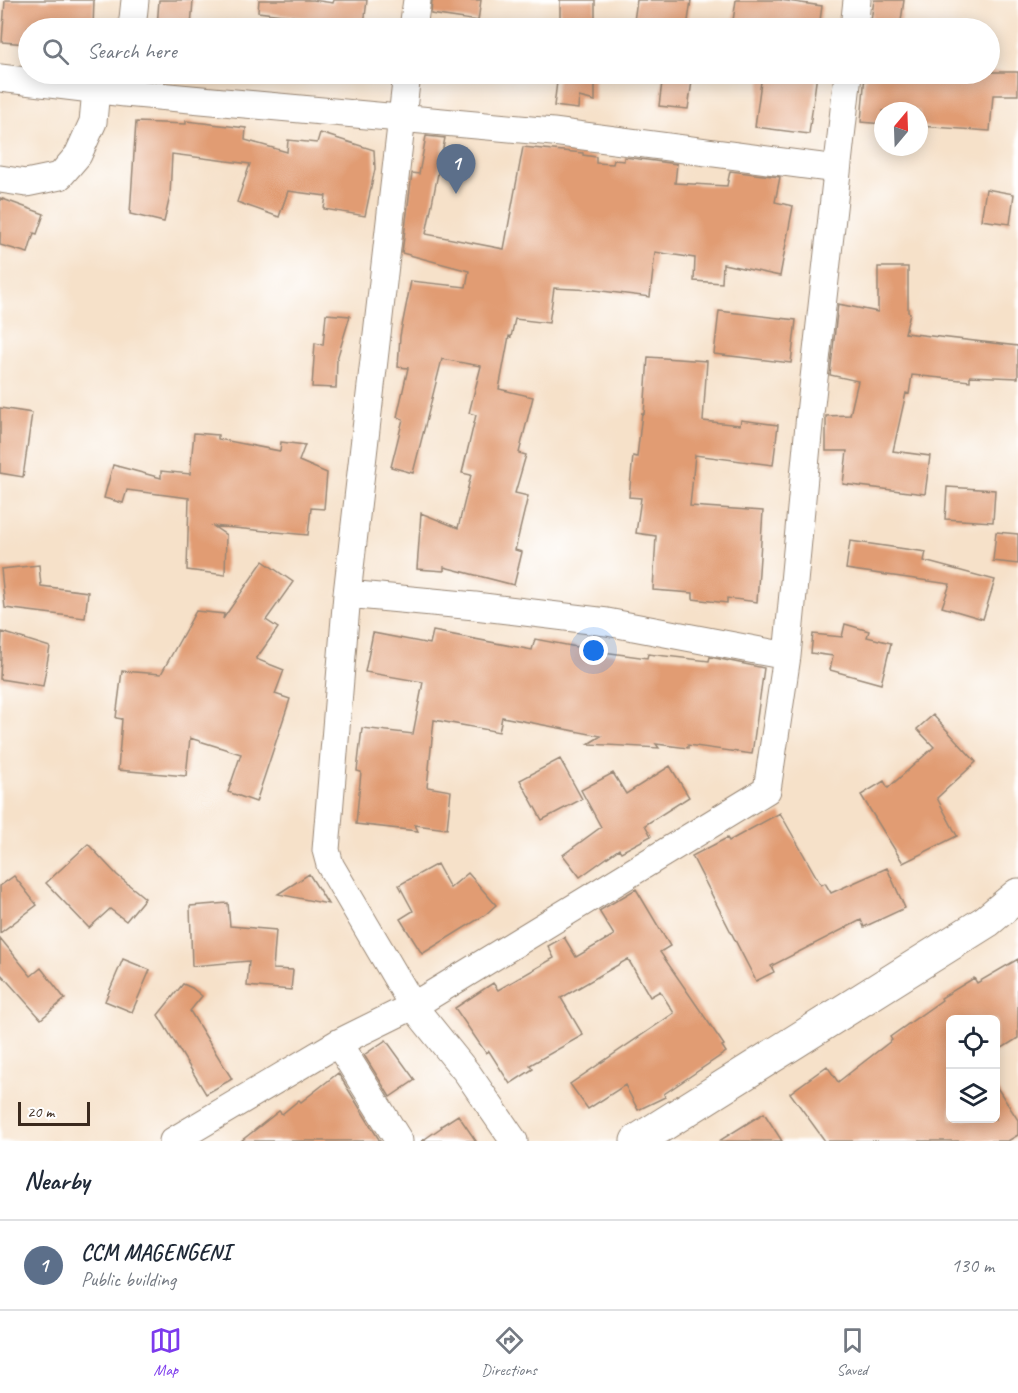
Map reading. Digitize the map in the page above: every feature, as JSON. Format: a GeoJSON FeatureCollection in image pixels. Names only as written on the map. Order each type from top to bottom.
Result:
{"type":"FeatureCollection","features":[{"type":"Feature","properties":{"kind":"main road"},"geometry":{"type":"LineString","coordinates":[[637,1141],[987,921],[1018,895]]}},
{"type":"Feature","properties":{"kind":"street"},"geometry":{"type":"LineString","coordinates":[[133,18],[135,0]]}},
{"type":"Feature","properties":{"kind":"street"},"geometry":{"type":"LineString","coordinates":[[414,18],[417,0]]}},
{"type":"Feature","properties":{"kind":"street"},"geometry":{"type":"LineString","coordinates":[[855,18],[857,0]]}},
{"type":"Feature","properties":{"kind":"street"},"geometry":{"type":"LineString","coordinates":[[0,78],[18,80]]}},
{"type":"Feature","properties":{"kind":"street"},"geometry":{"type":"LineString","coordinates":[[48,84],[96,90],[122,84]]}},
{"type":"Feature","properties":{"kind":"street"},"geometry":{"type":"LineString","coordinates":[[134,84],[402,119],[553,132],[837,169]]}},
{"type":"Feature","properties":{"kind":"street"},"geometry":{"type":"LineString","coordinates":[[406,84],[394,204],[347,594],[326,850],[330,865],[413,1006],[468,1074],[514,1141]]}},
{"type":"Feature","properties":{"kind":"street"},"geometry":{"type":"LineString","coordinates":[[173,1141],[338,1043],[413,1006],[765,793],[769,787],[787,656],[847,84]]}},
{"type":"Feature","properties":{"kind":"street"},"geometry":{"type":"LineString","coordinates":[[0,179],[26,183],[60,176],[78,155],[93,122],[96,90]]}},
{"type":"Feature","properties":{"kind":"street"},"geometry":{"type":"LineString","coordinates":[[347,594],[607,622],[787,656]]}},
{"type":"Feature","properties":{"kind":"street"},"geometry":{"type":"LineString","coordinates":[[338,1043],[399,1141]]}},
{"type":"Feature","properties":{"kind":"building"},"geometry":{"type":"Polygon","coordinates":[[[5,0],[94,0],[93,18],[18,18],[18,43],[2,42],[5,0]]]}},
{"type":"Feature","properties":{"kind":"building"},"geometry":{"type":"Polygon","coordinates":[[[159,0],[193,0],[192,18],[158,18],[159,0]]]}},
{"type":"Feature","properties":{"kind":"building"},"geometry":{"type":"Polygon","coordinates":[[[259,0],[313,0],[333,3],[334,0],[367,0],[365,18],[307,18],[258,12],[259,0]]]}},
{"type":"Feature","properties":{"kind":"building"},"geometry":{"type":"Polygon","coordinates":[[[432,0],[481,0],[478,18],[431,14],[432,0]]]}},
{"type":"Feature","properties":{"kind":"building"},"geometry":{"type":"Polygon","coordinates":[[[560,0],[595,0],[595,18],[560,18],[560,0]]]}},
{"type":"Feature","properties":{"kind":"building"},"geometry":{"type":"Polygon","coordinates":[[[637,0],[691,0],[688,18],[634,18],[637,0]]]}},
{"type":"Feature","properties":{"kind":"building"},"geometry":{"type":"Polygon","coordinates":[[[736,0],[780,0],[822,6],[820,18],[733,18],[736,0]]]}},
{"type":"Feature","properties":{"kind":"building"},"geometry":{"type":"Polygon","coordinates":[[[874,0],[904,0],[901,18],[871,18],[874,0]]]}},
{"type":"Feature","properties":{"kind":"building"},"geometry":{"type":"Polygon","coordinates":[[[1000,72],[1018,72],[1018,95],[993,95],[990,131],[928,127],[928,102],[874,102],[874,123],[861,122],[864,84],[1000,84],[1000,72]]]}},
{"type":"Feature","properties":{"kind":"building"},"geometry":{"type":"Polygon","coordinates":[[[557,84],[595,84],[595,101],[579,97],[578,109],[554,106],[557,84]]]}},
{"type":"Feature","properties":{"kind":"building"},"geometry":{"type":"Polygon","coordinates":[[[662,84],[692,84],[688,109],[659,106],[662,84]]]}},
{"type":"Feature","properties":{"kind":"building"},"geometry":{"type":"Polygon","coordinates":[[[761,84],[816,84],[809,134],[755,127],[761,84]]]}},
{"type":"Feature","properties":{"kind":"building"},"geometry":{"type":"Polygon","coordinates":[[[186,121],[246,128],[245,140],[287,152],[288,140],[317,143],[320,133],[374,150],[375,169],[365,216],[324,209],[326,196],[288,191],[279,217],[237,202],[250,164],[172,154],[170,196],[164,222],[130,214],[136,122],[186,124],[186,121]]]}},
{"type":"Feature","properties":{"kind":"building"},"geometry":{"type":"Polygon","coordinates":[[[426,136],[445,138],[426,234],[504,249],[523,147],[583,153],[583,155],[596,157],[596,163],[613,164],[614,160],[624,161],[624,157],[677,164],[675,183],[727,186],[730,171],[780,177],[775,202],[793,206],[780,276],[723,264],[722,283],[694,281],[695,258],[655,252],[650,297],[554,288],[549,323],[515,319],[511,337],[509,336],[499,389],[533,397],[519,453],[526,455],[515,493],[528,496],[515,550],[522,552],[514,585],[444,567],[444,571],[417,569],[421,513],[458,528],[471,475],[462,473],[476,415],[469,413],[481,366],[442,359],[413,473],[391,467],[403,419],[397,417],[408,368],[398,367],[400,336],[411,281],[466,287],[469,271],[402,253],[412,173],[419,174],[426,136]]]}},
{"type":"Feature","properties":{"kind":"building"},"geometry":{"type":"Polygon","coordinates":[[[986,189],[1014,194],[1010,224],[981,220],[986,189]]]}},
{"type":"Feature","properties":{"kind":"building"},"geometry":{"type":"Polygon","coordinates":[[[0,198],[44,214],[37,234],[34,233],[28,253],[0,245],[0,198]]]}},
{"type":"Feature","properties":{"kind":"building"},"geometry":{"type":"Polygon","coordinates":[[[878,267],[908,267],[908,312],[910,313],[905,333],[1018,346],[1018,378],[970,376],[970,381],[912,375],[893,451],[930,456],[925,494],[843,484],[847,451],[826,451],[826,416],[850,415],[858,381],[830,375],[838,304],[878,312],[878,267]]]}},
{"type":"Feature","properties":{"kind":"building"},"geometry":{"type":"Polygon","coordinates":[[[719,311],[796,320],[791,363],[714,354],[719,311]]]}},
{"type":"Feature","properties":{"kind":"building"},"geometry":{"type":"Polygon","coordinates":[[[326,314],[350,316],[337,359],[336,388],[312,387],[315,343],[323,345],[326,314]]]}},
{"type":"Feature","properties":{"kind":"building"},"geometry":{"type":"Polygon","coordinates":[[[648,357],[707,361],[703,421],[740,425],[741,420],[778,425],[773,465],[695,455],[690,506],[763,511],[757,602],[727,598],[727,603],[693,599],[693,593],[653,590],[656,536],[636,533],[641,498],[629,497],[633,456],[637,457],[642,413],[644,414],[648,357]]]}},
{"type":"Feature","properties":{"kind":"building"},"geometry":{"type":"Polygon","coordinates":[[[0,408],[32,413],[23,477],[0,473],[0,408]]]}},
{"type":"Feature","properties":{"kind":"building"},"geometry":{"type":"Polygon","coordinates":[[[194,433],[218,435],[218,439],[280,451],[281,442],[305,445],[299,461],[327,473],[324,509],[311,508],[308,535],[213,526],[226,535],[225,575],[187,570],[189,498],[127,490],[123,503],[104,498],[113,465],[161,478],[161,471],[190,474],[194,433]]]}},
{"type":"Feature","properties":{"kind":"building"},"geometry":{"type":"Polygon","coordinates":[[[947,487],[995,490],[993,522],[945,519],[947,487]]]}},
{"type":"Feature","properties":{"kind":"building"},"geometry":{"type":"Polygon","coordinates":[[[996,532],[1018,534],[1018,564],[993,561],[996,532]]]}},
{"type":"Feature","properties":{"kind":"building"},"geometry":{"type":"Polygon","coordinates":[[[850,541],[926,552],[924,561],[995,580],[983,619],[942,607],[950,584],[846,569],[850,541]]]}},
{"type":"Feature","properties":{"kind":"building"},"geometry":{"type":"Polygon","coordinates":[[[263,561],[293,582],[266,620],[278,628],[256,659],[284,670],[275,694],[290,699],[256,802],[228,792],[241,754],[190,738],[186,776],[118,770],[122,719],[116,718],[122,671],[161,674],[196,611],[224,614],[223,619],[263,561]]]}},
{"type":"Feature","properties":{"kind":"building"},"geometry":{"type":"Polygon","coordinates":[[[39,565],[41,586],[88,592],[85,618],[5,608],[1,569],[39,565]]]}},
{"type":"Feature","properties":{"kind":"building"},"geometry":{"type":"Polygon","coordinates":[[[845,624],[869,631],[867,637],[891,643],[881,684],[830,670],[833,656],[811,653],[813,634],[842,637],[845,624]]]}},
{"type":"Feature","properties":{"kind":"building"},"geometry":{"type":"Polygon","coordinates":[[[433,631],[532,650],[535,639],[647,658],[648,654],[709,661],[710,657],[764,668],[752,754],[688,745],[688,748],[656,744],[659,748],[588,744],[601,736],[502,717],[499,732],[434,720],[427,787],[451,791],[447,829],[415,825],[418,831],[356,824],[361,772],[357,771],[362,728],[413,734],[423,682],[365,672],[373,633],[430,644],[433,631]]]}},
{"type":"Feature","properties":{"kind":"building"},"geometry":{"type":"Polygon","coordinates":[[[2,632],[50,647],[43,686],[0,679],[2,632]]]}},
{"type":"Feature","properties":{"kind":"building"},"geometry":{"type":"Polygon","coordinates":[[[933,715],[976,762],[937,798],[957,836],[903,863],[861,795],[884,781],[888,788],[934,747],[917,729],[933,715]]]}},
{"type":"Feature","properties":{"kind":"building"},"geometry":{"type":"Polygon","coordinates":[[[560,759],[582,799],[542,820],[520,780],[560,759]]]}},
{"type":"Feature","properties":{"kind":"building"},"geometry":{"type":"Polygon","coordinates":[[[670,766],[689,797],[645,825],[651,836],[621,852],[619,849],[580,877],[563,855],[601,827],[581,790],[613,773],[626,794],[670,766]]]}},
{"type":"Feature","properties":{"kind":"building"},"geometry":{"type":"Polygon","coordinates":[[[780,813],[821,885],[825,883],[831,893],[887,868],[905,908],[864,927],[861,920],[771,966],[774,972],[756,981],[692,856],[727,838],[729,841],[780,813]]]}},
{"type":"Feature","properties":{"kind":"building"},"geometry":{"type":"Polygon","coordinates":[[[88,844],[117,875],[145,898],[126,921],[110,909],[89,928],[46,883],[88,844]]]}},
{"type":"Feature","properties":{"kind":"building"},"geometry":{"type":"Polygon","coordinates":[[[437,864],[450,888],[468,873],[496,905],[485,915],[422,954],[400,919],[413,911],[399,885],[437,864]]]}},
{"type":"Feature","properties":{"kind":"building"},"geometry":{"type":"Polygon","coordinates":[[[309,874],[328,904],[278,894],[309,874]]]}},
{"type":"Feature","properties":{"kind":"building"},"geometry":{"type":"Polygon","coordinates":[[[14,876],[37,905],[0,933],[0,886],[14,876]]]}},
{"type":"Feature","properties":{"kind":"building"},"geometry":{"type":"Polygon","coordinates":[[[636,889],[670,946],[660,952],[724,1045],[722,1046],[726,1052],[664,1094],[665,1097],[638,1110],[625,1085],[588,1109],[570,1084],[674,1013],[660,991],[650,997],[628,959],[561,998],[583,1035],[530,1065],[533,1069],[510,1084],[489,1051],[486,1053],[455,1008],[493,983],[498,990],[554,958],[548,946],[564,937],[576,957],[614,935],[599,911],[636,889]]]}},
{"type":"Feature","properties":{"kind":"building"},"geometry":{"type":"Polygon","coordinates":[[[228,903],[230,926],[276,930],[273,969],[293,970],[291,990],[247,986],[249,961],[192,966],[190,906],[228,903]]]}},
{"type":"Feature","properties":{"kind":"building"},"geometry":{"type":"Polygon","coordinates":[[[0,938],[31,976],[41,968],[65,999],[41,1019],[0,973],[0,938]]]}},
{"type":"Feature","properties":{"kind":"building"},"geometry":{"type":"Polygon","coordinates":[[[123,959],[150,970],[132,1012],[105,1001],[123,959]]]}},
{"type":"Feature","properties":{"kind":"building"},"geometry":{"type":"Polygon","coordinates":[[[1018,959],[1018,1038],[1000,1049],[1000,1015],[946,1015],[946,1123],[1000,1123],[1000,1092],[1018,1120],[1018,1135],[1008,1141],[825,1141],[790,1093],[827,1066],[838,1082],[892,1040],[890,1037],[942,1000],[941,998],[974,978],[977,983],[1018,959]]]}},
{"type":"Feature","properties":{"kind":"building"},"geometry":{"type":"Polygon","coordinates":[[[183,984],[202,996],[190,1011],[232,1079],[206,1094],[158,1015],[183,984]]]}},
{"type":"Feature","properties":{"kind":"building"},"geometry":{"type":"Polygon","coordinates":[[[386,1040],[415,1080],[390,1097],[364,1055],[386,1040]]]}},
{"type":"Feature","properties":{"kind":"building"},"geometry":{"type":"Polygon","coordinates":[[[338,1073],[380,1141],[241,1141],[279,1111],[282,1114],[299,1100],[301,1102],[338,1073]]]}},
{"type":"Feature","properties":{"kind":"building"},"geometry":{"type":"Polygon","coordinates":[[[764,1113],[782,1141],[719,1141],[764,1113]]]}},
{"type":"Feature","properties":{"kind":"building"},"geometry":{"type":"Polygon","coordinates":[[[458,1115],[476,1141],[422,1141],[441,1126],[458,1115]]]}},
{"type":"Feature","properties":{"kind":"place","name":"CCM MAGENGENI"},"geometry":{"type":"Point","coordinates":[456,194]}}]}
